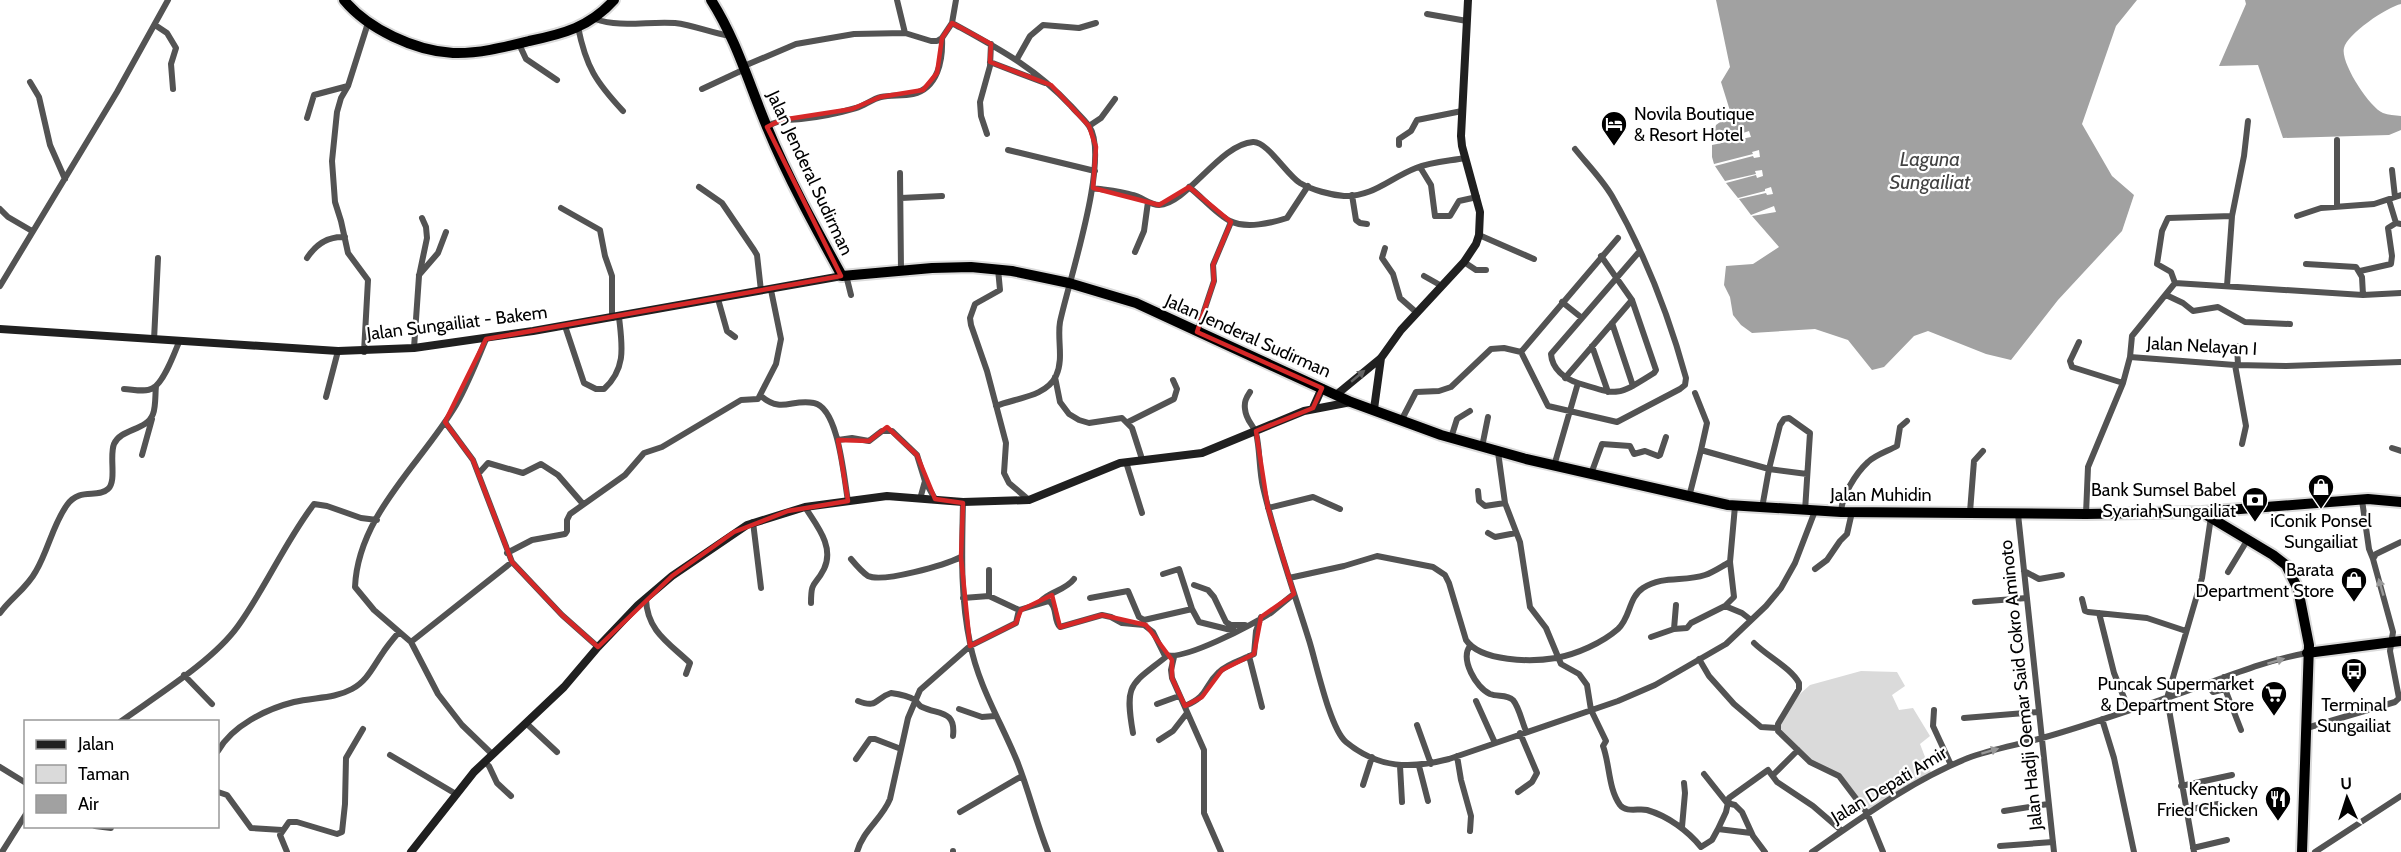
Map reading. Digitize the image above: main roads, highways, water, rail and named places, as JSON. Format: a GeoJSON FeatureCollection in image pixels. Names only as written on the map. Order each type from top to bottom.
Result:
{"type":"FeatureCollection","features":[{"type":"Feature","properties":{"kind":"highway"},"geometry":{"type":"LineString","coordinates":[[344,0],[356,15],[399,39],[446,52],[476,51],[519,44],[578,27],[595,19],[614,0]]}},
{"type":"Feature","properties":{"kind":"highway","name":"Jalan Jenderal Sudirman"},"geometry":{"type":"LineString","coordinates":[[711,0],[744,67],[767,127],[802,203],[844,276],[971,267],[998,269],[1069,283],[1136,303],[1336,395],[1374,410]]}},
{"type":"Feature","properties":{"kind":"highway","name":"Jalan Muhidin"},"geometry":{"type":"LineString","coordinates":[[1374,410],[1451,438],[1498,452],[1689,498],[1735,506],[1813,512],[2206,514],[2362,500],[2401,502]]}},
{"type":"Feature","properties":{"kind":"highway"},"geometry":{"type":"LineString","coordinates":[[2235,530],[2237,510]]}},
{"type":"Feature","properties":{"kind":"highway"},"geometry":{"type":"LineString","coordinates":[[2206,514],[2248,538],[2286,565],[2301,600],[2309,650],[2308,852]]}},
{"type":"Feature","properties":{"kind":"highway","name":"Jalan Depati Amir"},"geometry":{"type":"LineString","coordinates":[[2309,650],[2396,642]]}},
{"type":"Feature","properties":{"kind":"highway"},"geometry":{"type":"LineString","coordinates":[[2302,852],[2309,650]]}},
{"type":"Feature","properties":{"kind":"water","name":"Laguna Sungailiat"},"geometry":{"type":"Polygon","coordinates":[[[1716,0],[2137,0],[2116,26],[2082,124],[2112,176],[2134,195],[2122,231],[2058,300],[2011,360],[1986,354],[1928,331],[1914,336],[1884,367],[1872,370],[1848,340],[1815,329],[1752,333],[1733,315],[1730,297],[1724,285],[1726,266],[1753,264],[1779,247],[1752,216],[1776,212],[1774,206],[1751,215],[1739,199],[1766,193],[1767,195],[1773,194],[1771,187],[1765,191],[1738,198],[1726,183],[1756,175],[1757,178],[1763,176],[1762,170],[1755,171],[1756,174],[1725,181],[1715,166],[1753,156],[1754,158],[1760,157],[1759,150],[1752,152],[1753,154],[1714,164],[1712,157],[1712,145],[1751,137],[1749,131],[1743,133],[1744,135],[1712,143],[1716,125],[1731,114],[1721,82],[1730,67],[1716,0]]]}},
{"type":"Feature","properties":{"kind":"water"},"geometry":{"type":"Polygon","coordinates":[[[2245,0],[2401,0],[2401,4],[2378,16],[2352,36],[2344,48],[2344,55],[2357,84],[2370,102],[2383,113],[2401,116],[2401,130],[2389,135],[2283,138],[2258,65],[2219,66],[2246,4],[2245,0]]]}},
{"type":"Feature","properties":{"kind":"place","name":"Novila Boutique & Resort Hotel"},"geometry":{"type":"Point","coordinates":[1614,147]}},
{"type":"Feature","properties":{"kind":"place","name":"iConik Ponsel Sungailiat"},"geometry":{"type":"Point","coordinates":[2321,510]}},
{"type":"Feature","properties":{"kind":"place","name":"Bank Sumsel Babel Syariah Sungailiat"},"geometry":{"type":"Point","coordinates":[2255,523]}},
{"type":"Feature","properties":{"kind":"place","name":"Barata Department Store"},"geometry":{"type":"Point","coordinates":[2354,603]}},
{"type":"Feature","properties":{"kind":"place","name":"Terminal Sungailiat"},"geometry":{"type":"Point","coordinates":[2354,694]}},
{"type":"Feature","properties":{"kind":"place","name":"Puncak Supermarket & Department Store"},"geometry":{"type":"Point","coordinates":[2274,717]}},
{"type":"Feature","properties":{"kind":"place","name":"Kentucky Fried Chicken"},"geometry":{"type":"Point","coordinates":[2278,822]}}]}
